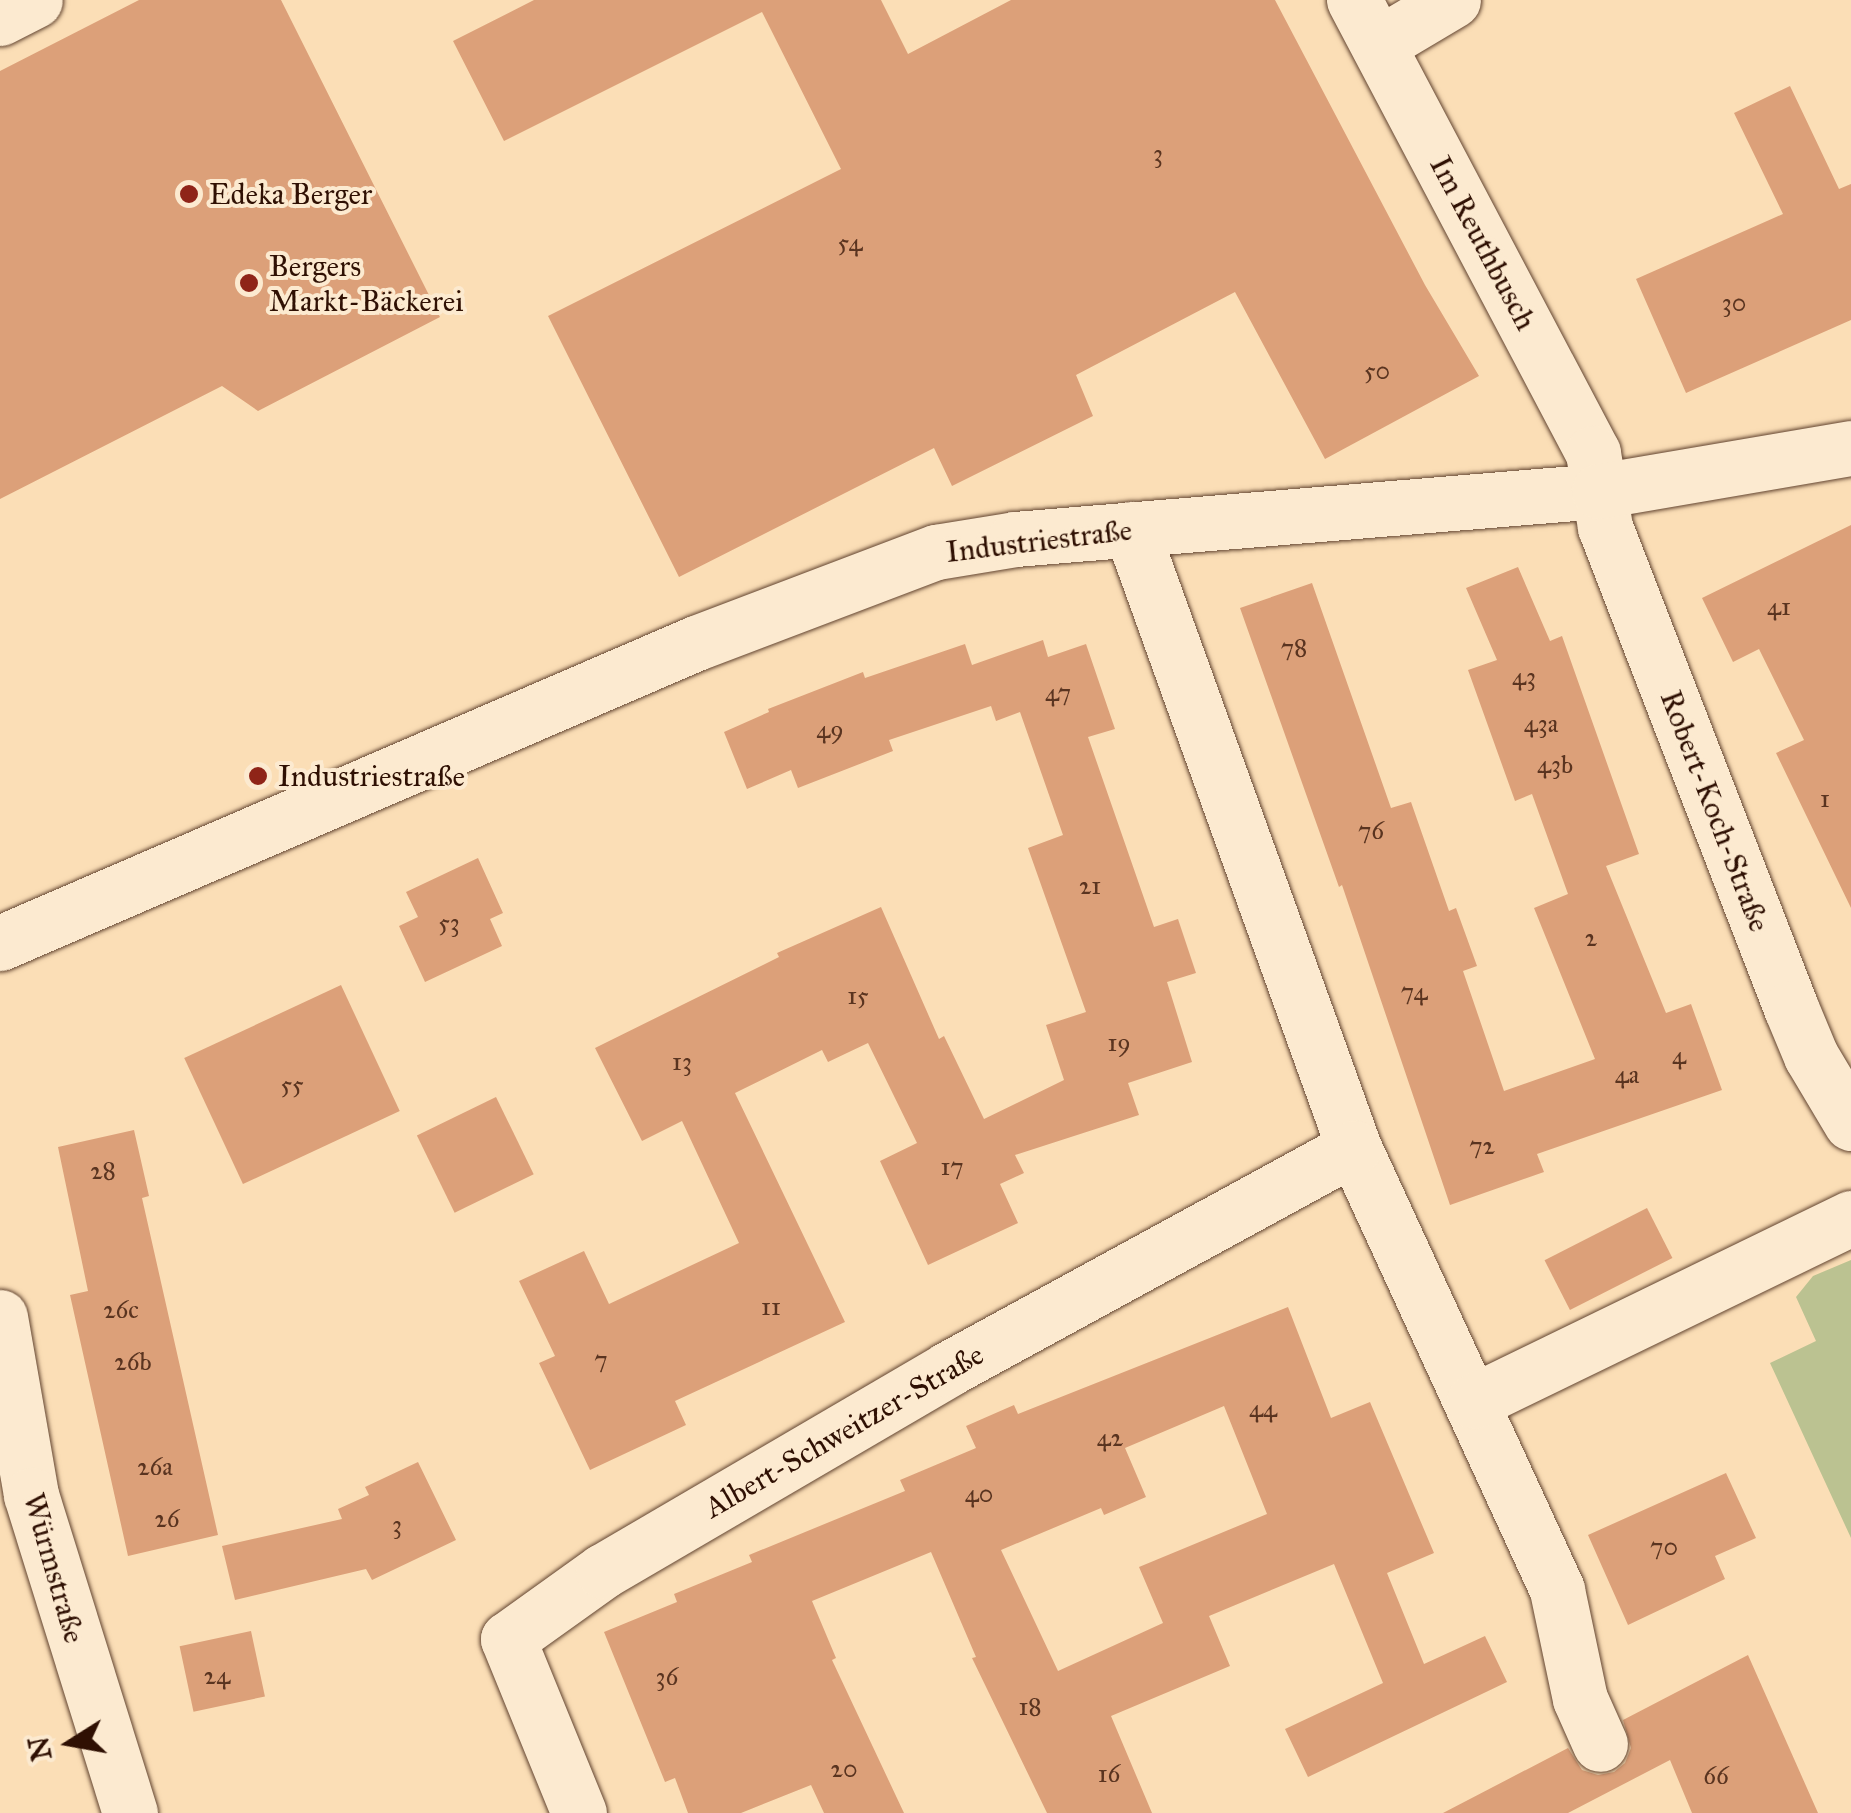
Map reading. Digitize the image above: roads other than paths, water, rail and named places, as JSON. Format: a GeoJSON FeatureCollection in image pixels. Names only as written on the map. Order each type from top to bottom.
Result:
{"type":"FeatureCollection","features":[{"type":"Feature","properties":{"kind":"street"},"geometry":{"type":"LineString","coordinates":[[0,18],[35,0]]}},
{"type":"Feature","properties":{"kind":"street"},"geometry":{"type":"LineString","coordinates":[[1367,22],[1453,0]]}},
{"type":"Feature","properties":{"kind":"street","name":"Im Reuthbusch"},"geometry":{"type":"LineString","coordinates":[[1367,22],[1593,453],[1599,490]]}},
{"type":"Feature","properties":{"kind":"street","name":"Industriestraße"},"geometry":{"type":"LineString","coordinates":[[0,943],[696,643],[936,552],[1015,539],[1599,490],[1851,448]]}},
{"type":"Feature","properties":{"kind":"street","name":"Robert-Koch-Straße"},"geometry":{"type":"LineString","coordinates":[[1599,490],[1605,527],[1791,1008],[1812,1056],[1851,1123]]}},
{"type":"Feature","properties":{"kind":"street"},"geometry":{"type":"LineString","coordinates":[[1132,529],[1354,1148],[1474,1401],[1557,1590],[1580,1699],[1600,1744]]}},
{"type":"Feature","properties":{"kind":"street","name":"Albert-Schweitzer-Straße"},"geometry":{"type":"LineString","coordinates":[[579,1813],[508,1638],[603,1570],[948,1369],[1354,1148]]}},
{"type":"Feature","properties":{"kind":"street"},"geometry":{"type":"LineString","coordinates":[[1474,1401],[1851,1218]]}},
{"type":"Feature","properties":{"kind":"street","name":"Würmstraße"},"geometry":{"type":"LineString","coordinates":[[0,1317],[16,1500],[130,1813]]}},
{"type":"Feature","properties":{"kind":"place","name":"Edeka Berger"},"geometry":{"type":"Point","coordinates":[189,194]}},
{"type":"Feature","properties":{"kind":"place","name":"Bergers Markt-Bäckerei"},"geometry":{"type":"Point","coordinates":[249,283]}},
{"type":"Feature","properties":{"kind":"place","name":"Industriestraße"},"geometry":{"type":"Point","coordinates":[258,776]}}]}
